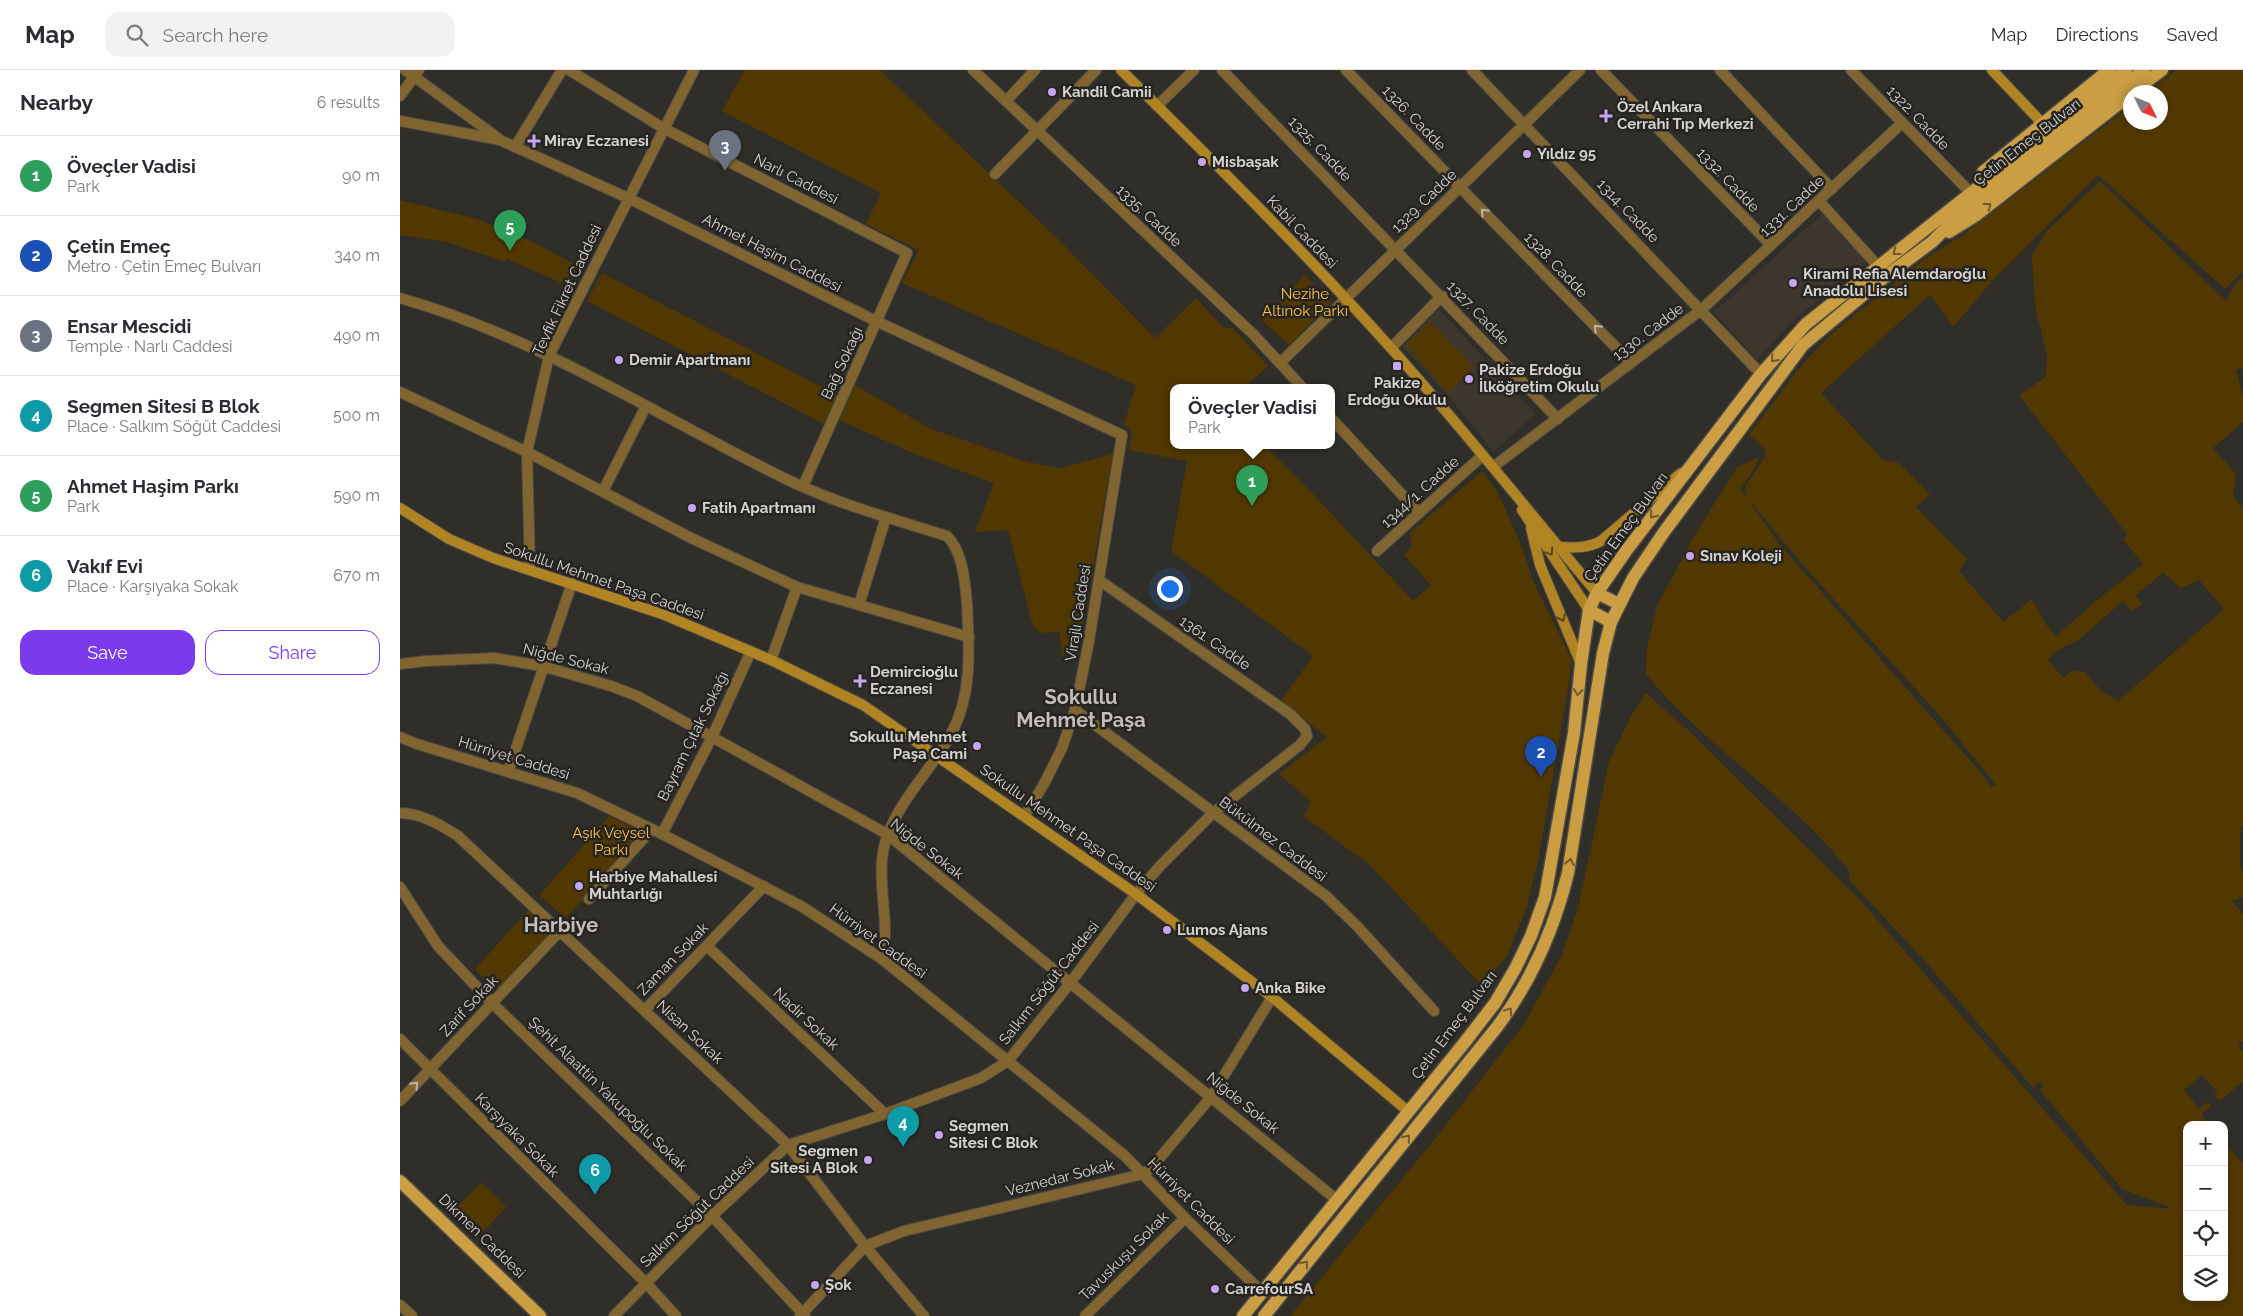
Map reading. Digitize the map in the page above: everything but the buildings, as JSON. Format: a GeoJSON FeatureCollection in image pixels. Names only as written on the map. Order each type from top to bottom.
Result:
{"type":"FeatureCollection","features":[{"type":"Feature","properties":{"kind":"main road","name":"Kabil Caddesi"},"geometry":{"type":"LineString","coordinates":[[1120,70],[1346,299],[1483,455],[1597,593]]}},
{"type":"Feature","properties":{"kind":"main road"},"geometry":{"type":"LineString","coordinates":[[1992,70],[2042,123]]}},
{"type":"Feature","properties":{"kind":"main road","name":"Çetin Emeç Bulvarı"},"geometry":{"type":"LineString","coordinates":[[1923,232],[1965,187],[2109,70]]}},
{"type":"Feature","properties":{"kind":"main road","name":"Çetin Emeç Bulvarı"},"geometry":{"type":"LineString","coordinates":[[1243,1316],[1495,1003],[1515,969],[1531,936],[1545,897],[1557,838],[1574,733],[1589,610],[1597,593],[1626,551],[1760,374],[1806,324],[2126,70]]}},
{"type":"Feature","properties":{"kind":"main road","name":"Çetin Emeç Bulvarı"},"geometry":{"type":"LineString","coordinates":[[1932,242],[1960,214],[2144,70]]}},
{"type":"Feature","properties":{"kind":"main road","name":"Çetin Emeç Bulvarı"},"geometry":{"type":"LineString","coordinates":[[2143,85],[2162,70]]}},
{"type":"Feature","properties":{"kind":"main road","name":"Çetin Emeç Bulvarı"},"geometry":{"type":"LineString","coordinates":[[1264,1316],[1515,1003],[1535,968],[1559,907],[1568,873],[1603,653],[1611,622],[1619,604],[1664,532],[1794,354],[1820,328],[1932,242],[1975,216],[2123,101]]}},
{"type":"Feature","properties":{"kind":"main road"},"geometry":{"type":"LineString","coordinates":[[1559,547],[1578,548],[1594,545],[1601,541],[1695,461]]}},
{"type":"Feature","properties":{"kind":"main road","name":"Kabil Caddesi"},"geometry":{"type":"LineString","coordinates":[[1494,468],[1589,610]]}},
{"type":"Feature","properties":{"kind":"main road","name":"Sokullu Mehmet Paşa Caddesi"},"geometry":{"type":"LineString","coordinates":[[400,508],[449,539],[493,558],[572,582],[662,614],[771,660],[863,705],[1025,815],[1136,894],[1272,997],[1409,1112]]}},
{"type":"Feature","properties":{"kind":"main road"},"geometry":{"type":"LineString","coordinates":[[1530,522],[1540,565],[1581,664]]}},
{"type":"Feature","properties":{"kind":"main road"},"geometry":{"type":"LineString","coordinates":[[1597,593],[1619,604]]}},
{"type":"Feature","properties":{"kind":"main road"},"geometry":{"type":"LineString","coordinates":[[1589,610],[1611,622]]}},
{"type":"Feature","properties":{"kind":"main road"},"geometry":{"type":"LineString","coordinates":[[1409,1112],[1420,1122]]}},
{"type":"Feature","properties":{"kind":"main road","name":"Dikmen Caddesi"},"geometry":{"type":"LineString","coordinates":[[400,1181],[540,1316]]}},
{"type":"Feature","properties":{"kind":"street"},"geometry":{"type":"LineString","coordinates":[[405,70],[417,73],[500,140]]}},
{"type":"Feature","properties":{"kind":"street"},"geometry":{"type":"LineString","coordinates":[[515,147],[562,70]]}},
{"type":"Feature","properties":{"kind":"street","name":"Narlı Caddesi"},"geometry":{"type":"LineString","coordinates":[[569,70],[663,128],[907,253]]}},
{"type":"Feature","properties":{"kind":"street","name":"Tevfik Fikret Caddesi"},"geometry":{"type":"LineString","coordinates":[[530,570],[527,452],[549,356],[694,70]]}},
{"type":"Feature","properties":{"kind":"street","name":"1335. Cadde"},"geometry":{"type":"LineString","coordinates":[[973,70],[1253,334],[1299,384]]}},
{"type":"Feature","properties":{"kind":"street"},"geometry":{"type":"LineString","coordinates":[[1006,101],[1036,70]]}},
{"type":"Feature","properties":{"kind":"street"},"geometry":{"type":"LineString","coordinates":[[995,174],[1096,70]]}},
{"type":"Feature","properties":{"kind":"street"},"geometry":{"type":"LineString","coordinates":[[1157,106],[1194,70]]}},
{"type":"Feature","properties":{"kind":"street","name":"1325. Cadde"},"geometry":{"type":"LineString","coordinates":[[1222,70],[1396,249]]}},
{"type":"Feature","properties":{"kind":"street","name":"1326. Cadde"},"geometry":{"type":"LineString","coordinates":[[1346,70],[1459,187]]}},
{"type":"Feature","properties":{"kind":"street","name":"1314. Cadde"},"geometry":{"type":"LineString","coordinates":[[1472,70],[1760,374]]}},
{"type":"Feature","properties":{"kind":"street","name":"1329. Cadde"},"geometry":{"type":"LineString","coordinates":[[1280,363],[1580,70]]}},
{"type":"Feature","properties":{"kind":"street","name":"1332. Cadde"},"geometry":{"type":"LineString","coordinates":[[1601,70],[1771,245]]}},
{"type":"Feature","properties":{"kind":"street"},"geometry":{"type":"LineString","coordinates":[[1720,70],[1832,188]]}},
{"type":"Feature","properties":{"kind":"street","name":"1322. Cadde"},"geometry":{"type":"LineString","coordinates":[[1851,70],[1965,187]]}},
{"type":"Feature","properties":{"kind":"street"},"geometry":{"type":"LineString","coordinates":[[400,96],[417,73]]}},
{"type":"Feature","properties":{"kind":"street","name":"Ahmet Haşim Caddesi"},"geometry":{"type":"LineString","coordinates":[[400,121],[500,140],[628,198],[878,322],[1122,435]]}},
{"type":"Feature","properties":{"kind":"street","name":"1331. Cadde"},"geometry":{"type":"LineString","coordinates":[[1701,310],[1902,123]]}},
{"type":"Feature","properties":{"kind":"street","name":"1328. Cadde"},"geometry":{"type":"LineString","coordinates":[[1459,187],[1631,363]]}},
{"type":"Feature","properties":{"kind":"street"},"geometry":{"type":"LineString","coordinates":[[1819,201],[1878,266]]}},
{"type":"Feature","properties":{"kind":"street","name":"1327. Cadde"},"geometry":{"type":"LineString","coordinates":[[1396,249],[1558,419]]}},
{"type":"Feature","properties":{"kind":"street","name":"Bağ Sokağı"},"geometry":{"type":"LineString","coordinates":[[803,486],[878,322],[907,253]]}},
{"type":"Feature","properties":{"kind":"street"},"geometry":{"type":"LineString","coordinates":[[1390,348],[1442,296]]}},
{"type":"Feature","properties":{"kind":"street"},"geometry":{"type":"LineString","coordinates":[[400,298],[460,318],[549,356],[803,486],[886,517],[947,536],[952,541],[960,560],[966,590],[969,637],[966,692],[958,718],[937,755],[909,794],[888,834],[882,863],[885,944],[882,959]]}},
{"type":"Feature","properties":{"kind":"street","name":"1330. Cadde"},"geometry":{"type":"LineString","coordinates":[[1494,468],[1701,310]]}},
{"type":"Feature","properties":{"kind":"street"},"geometry":{"type":"LineString","coordinates":[[400,392],[527,452],[691,538],[796,587],[969,637]]}},
{"type":"Feature","properties":{"kind":"street"},"geometry":{"type":"LineString","coordinates":[[603,492],[646,406]]}},
{"type":"Feature","properties":{"kind":"street"},"geometry":{"type":"LineString","coordinates":[[1335,422],[1419,513]]}},
{"type":"Feature","properties":{"kind":"street","name":"Virajlı Caddesi"},"geometry":{"type":"LineString","coordinates":[[1025,815],[1044,784],[1062,748],[1075,710],[1099,580],[1122,435]]}},
{"type":"Feature","properties":{"kind":"street","name":"1344/1. Cadde"},"geometry":{"type":"LineString","coordinates":[[1377,551],[1483,455]]}},
{"type":"Feature","properties":{"kind":"street"},"geometry":{"type":"LineString","coordinates":[[859,605],[886,517]]}},
{"type":"Feature","properties":{"kind":"street","name":"1361. Cadde"},"geometry":{"type":"LineString","coordinates":[[1099,580],[1290,714],[1305,729],[1307,736]]}},
{"type":"Feature","properties":{"kind":"street"},"geometry":{"type":"LineString","coordinates":[[508,772],[542,666],[572,582]]}},
{"type":"Feature","properties":{"kind":"street"},"geometry":{"type":"LineString","coordinates":[[771,660],[796,587]]}},
{"type":"Feature","properties":{"kind":"street","name":"Bayram Çıtak Sokağı"},"geometry":{"type":"LineString","coordinates":[[662,834],[712,737],[751,652]]}},
{"type":"Feature","properties":{"kind":"street","name":"Niğde Sokak"},"geometry":{"type":"LineString","coordinates":[[400,664],[426,660],[494,658],[542,666],[611,686],[637,696],[888,834],[1337,1200]]}},
{"type":"Feature","properties":{"kind":"street","name":"Bükülmez Caddesi"},"geometry":{"type":"LineString","coordinates":[[1075,710],[1331,902],[1357,926],[1434,1012]]}},
{"type":"Feature","properties":{"kind":"street","name":"Salkım Söğüt Caddesi"},"geometry":{"type":"LineString","coordinates":[[614,1316],[712,1216],[788,1145],[885,1114],[981,1078],[1008,1061],[1071,982],[1136,894],[1213,813],[1300,745],[1307,736]]}},
{"type":"Feature","properties":{"kind":"street","name":"Hürriyet Caddesi"},"geometry":{"type":"LineString","coordinates":[[400,737],[417,744],[577,793],[662,834],[801,906],[882,959],[1125,1156],[1184,1218],[1262,1292]]}},
{"type":"Feature","properties":{"kind":"street","name":"Nisan Sokak"},"geometry":{"type":"LineString","coordinates":[[400,813],[419,816],[436,823],[458,836],[788,1145],[865,1246],[924,1316]]}},
{"type":"Feature","properties":{"kind":"street"},"geometry":{"type":"LineString","coordinates":[[589,899],[652,829]]}},
{"type":"Feature","properties":{"kind":"street","name":"Zaman Sokak"},"geometry":{"type":"LineString","coordinates":[[645,1010],[764,886]]}},
{"type":"Feature","properties":{"kind":"street","name":"Şehit Alaattin Yakupoğlu Sokak"},"geometry":{"type":"LineString","coordinates":[[401,890],[438,946],[492,1003],[712,1216],[802,1315]]}},
{"type":"Feature","properties":{"kind":"street","name":"Zarif Sokak"},"geometry":{"type":"LineString","coordinates":[[400,1101],[560,931]]}},
{"type":"Feature","properties":{"kind":"street","name":"Nadir Sokak"},"geometry":{"type":"LineString","coordinates":[[707,946],[885,1114]]}},
{"type":"Feature","properties":{"kind":"street"},"geometry":{"type":"LineString","coordinates":[[1143,1174],[1211,1097],[1272,997]]}},
{"type":"Feature","properties":{"kind":"street","name":"Karşıyaka Sokak"},"geometry":{"type":"LineString","coordinates":[[400,1039],[646,1283],[676,1316]]}},
{"type":"Feature","properties":{"kind":"street","name":"Veznedar Sokak"},"geometry":{"type":"LineString","coordinates":[[802,1315],[865,1246],[904,1231],[1143,1174]]}},
{"type":"Feature","properties":{"kind":"street","name":"Tavuskuşu Sokak"},"geometry":{"type":"LineString","coordinates":[[1085,1316],[1184,1218]]}},
{"type":"Feature","properties":{"kind":"street"},"geometry":{"type":"LineString","coordinates":[[400,1305],[412,1316]]}},
{"type":"Feature","properties":{"kind":"shaded area","name":"Kirami Refia Alemdaroğlu Anadolu Lisesi"},"geometry":{"type":"Polygon","coordinates":[[[1823,213],[1866,261],[1792,322],[1757,360],[1714,312],[1823,213]]]}},
{"type":"Feature","properties":{"kind":"shaded area","name":"Pakize Erdoğu İlköğretim Okulu"},"geometry":{"type":"Polygon","coordinates":[[[1439,309],[1536,414],[1493,452],[1464,414],[1402,346],[1439,309]]]}},
{"type":"Feature","properties":{"kind":"green space"},"geometry":{"type":"Polygon","coordinates":[[[745,70],[880,70],[1058,239],[1155,338],[1196,298],[1224,328],[1233,328],[1268,366],[1248,384],[1170,384],[1170,449],[1268,449],[1314,495],[1413,601],[1431,585],[1404,555],[1412,547],[1410,533],[1482,471],[1497,491],[1520,542],[1533,581],[1572,660],[1538,861],[1526,909],[1507,956],[1482,986],[1371,866],[1303,816],[1311,802],[1279,774],[1327,737],[1281,701],[1313,656],[1171,551],[1187,461],[1129,450],[1132,432],[1124,424],[1136,385],[902,283],[919,250],[866,224],[881,193],[722,111],[745,70]]]}},
{"type":"Feature","properties":{"kind":"green space"},"geometry":{"type":"Polygon","coordinates":[[[2176,70],[2243,70],[2243,271],[2225,289],[2098,175],[1995,278],[1953,327],[1930,295],[1821,393],[1883,460],[1899,463],[1930,494],[1916,507],[1967,559],[1959,571],[2003,622],[2032,599],[2047,626],[2056,636],[2143,564],[2123,539],[2127,534],[2019,395],[2046,377],[2047,356],[2035,306],[2032,255],[2047,231],[2100,181],[2226,301],[2232,288],[2243,277],[2243,368],[2236,370],[2243,397],[2243,422],[2213,448],[2236,474],[2233,496],[2243,509],[2243,825],[2240,829],[2240,865],[2243,874],[2243,897],[2232,901],[2243,914],[2243,1041],[2238,1045],[2243,1052],[2243,1082],[2219,1101],[2215,1096],[2218,1093],[2202,1075],[2184,1090],[2199,1109],[2208,1102],[2211,1106],[2201,1114],[2206,1121],[2183,1121],[2183,1301],[2228,1301],[2228,1147],[2243,1164],[2243,1316],[1290,1316],[1438,1135],[1524,1024],[1561,957],[1578,908],[1609,762],[1631,716],[1646,693],[1690,732],[1860,900],[2127,1205],[2174,1209],[2122,1189],[2040,1090],[2044,1086],[2041,1081],[2033,1088],[1924,960],[1849,880],[1849,870],[1825,843],[1799,817],[1700,731],[1646,674],[1647,647],[1657,606],[1693,538],[1737,467],[1759,457],[1754,469],[1740,489],[1746,496],[1746,485],[1766,455],[1765,450],[1749,434],[1801,366],[1831,334],[1923,260],[1963,235],[2123,111],[2123,130],[2168,130],[2168,85],[2156,85],[2176,70]],[[1746,497],[1780,545],[1982,774],[1991,787],[1996,785],[1940,716],[1810,573],[1746,497]],[[2163,573],[2136,595],[2142,604],[2132,611],[2123,601],[2076,642],[2059,649],[2048,659],[2063,678],[2072,671],[2085,672],[2101,691],[2118,701],[2224,609],[2199,580],[2181,588],[2163,573]]]}},
{"type":"Feature","properties":{"kind":"green space"},"geometry":{"type":"Polygon","coordinates":[[[400,200],[478,219],[533,242],[578,266],[569,286],[507,259],[505,262],[447,242],[400,235],[400,200]]]}},
{"type":"Feature","properties":{"kind":"green space"},"geometry":{"type":"Polygon","coordinates":[[[602,273],[839,396],[824,424],[587,301],[602,273]]]}},
{"type":"Feature","properties":{"kind":"green space","name":"Nezihe Altınok Parkı"},"geometry":{"type":"Polygon","coordinates":[[[1305,275],[1331,303],[1289,345],[1262,320],[1305,275]]]}},
{"type":"Feature","properties":{"kind":"green space"},"geometry":{"type":"Polygon","coordinates":[[[1430,321],[1474,368],[1448,393],[1406,345],[1430,321]]]}},
{"type":"Feature","properties":{"kind":"green space"},"geometry":{"type":"Polygon","coordinates":[[[855,385],[931,429],[1028,462],[1061,468],[1113,454],[1078,652],[1062,655],[1059,631],[1041,633],[1033,627],[1008,530],[975,532],[994,483],[917,455],[839,420],[855,385]]]}},
{"type":"Feature","properties":{"kind":"green space","name":"Aşık Veysel Parkı"},"geometry":{"type":"Polygon","coordinates":[[[609,816],[642,832],[641,836],[566,918],[539,896],[609,816]]]}},
{"type":"Feature","properties":{"kind":"green space"},"geometry":{"type":"Polygon","coordinates":[[[530,908],[553,930],[499,993],[475,969],[530,908]]]}},
{"type":"Feature","properties":{"kind":"green space"},"geometry":{"type":"Polygon","coordinates":[[[481,1182],[506,1207],[477,1239],[451,1214],[481,1182]]]}},
{"type":"Feature","properties":{"kind":"place","name":"Kandil Camii"},"geometry":{"type":"Point","coordinates":[1052,92]}},
{"type":"Feature","properties":{"kind":"place","name":"Özel Ankara Cerrahi Tıp Merkezi"},"geometry":{"type":"Point","coordinates":[1606,116]}},
{"type":"Feature","properties":{"kind":"place","name":"Miray Eczanesi"},"geometry":{"type":"Point","coordinates":[534,141]}},
{"type":"Feature","properties":{"kind":"place","name":"Yıldız 95"},"geometry":{"type":"Point","coordinates":[1527,154]}},
{"type":"Feature","properties":{"kind":"place","name":"Misbaşak"},"geometry":{"type":"Point","coordinates":[1202,162]}},
{"type":"Feature","properties":{"kind":"place","name":"Ensar Mescidi"},"geometry":{"type":"Point","coordinates":[725,171]}},
{"type":"Feature","properties":{"kind":"place","name":"Ahmet Haşim Parkı"},"geometry":{"type":"Point","coordinates":[510,251]}},
{"type":"Feature","properties":{"kind":"place","name":"Kirami Refia Alemdaroğlu Anadolu Lisesi"},"geometry":{"type":"Point","coordinates":[1793,283]}},
{"type":"Feature","properties":{"kind":"place","name":"Demir Apartmanı"},"geometry":{"type":"Point","coordinates":[619,360]}},
{"type":"Feature","properties":{"kind":"place","name":"Pakize Erdoğu Okulu"},"geometry":{"type":"Point","coordinates":[1397,366]}},
{"type":"Feature","properties":{"kind":"place","name":"Pakize Erdoğu İlköğretim Okulu"},"geometry":{"type":"Point","coordinates":[1469,379]}},
{"type":"Feature","properties":{"kind":"place","name":"Öveçler Vadisi"},"geometry":{"type":"Point","coordinates":[1252,506]}},
{"type":"Feature","properties":{"kind":"place","name":"Fatih Apartmanı"},"geometry":{"type":"Point","coordinates":[692,508]}},
{"type":"Feature","properties":{"kind":"place","name":"Sınav Koleji"},"geometry":{"type":"Point","coordinates":[1690,556]}},
{"type":"Feature","properties":{"kind":"place","name":"Demircioğlu Eczanesi"},"geometry":{"type":"Point","coordinates":[860,681]}},
{"type":"Feature","properties":{"kind":"place","name":"Sokullu Mehmet Paşa Cami"},"geometry":{"type":"Point","coordinates":[977,746]}},
{"type":"Feature","properties":{"kind":"place","name":"Çetin Emeç"},"geometry":{"type":"Point","coordinates":[1541,777]}},
{"type":"Feature","properties":{"kind":"place","name":"Harbiye Mahallesi Muhtarlığı"},"geometry":{"type":"Point","coordinates":[579,886]}},
{"type":"Feature","properties":{"kind":"place","name":"Lumos Ajans"},"geometry":{"type":"Point","coordinates":[1167,930]}},
{"type":"Feature","properties":{"kind":"place","name":"Anka Bike"},"geometry":{"type":"Point","coordinates":[1245,988]}},
{"type":"Feature","properties":{"kind":"place","name":"Segmen Sitesi C Blok"},"geometry":{"type":"Point","coordinates":[939,1135]}},
{"type":"Feature","properties":{"kind":"place","name":"Segmen Sitesi B Blok"},"geometry":{"type":"Point","coordinates":[903,1147]}},
{"type":"Feature","properties":{"kind":"place","name":"Segmen Sitesi A Blok"},"geometry":{"type":"Point","coordinates":[868,1160]}},
{"type":"Feature","properties":{"kind":"place","name":"Vakıf Evi"},"geometry":{"type":"Point","coordinates":[595,1195]}},
{"type":"Feature","properties":{"kind":"place","name":"Şok"},"geometry":{"type":"Point","coordinates":[815,1285]}},
{"type":"Feature","properties":{"kind":"place","name":"CarrefourSA"},"geometry":{"type":"Point","coordinates":[1215,1289]}},
{"type":"Feature","properties":{"kind":"district","name":"Sokullu Mehmet Paşa"},"geometry":{"type":"Point","coordinates":[1081,708]}},
{"type":"Feature","properties":{"kind":"district","name":"Harbiye"},"geometry":{"type":"Point","coordinates":[561,925]}}]}
